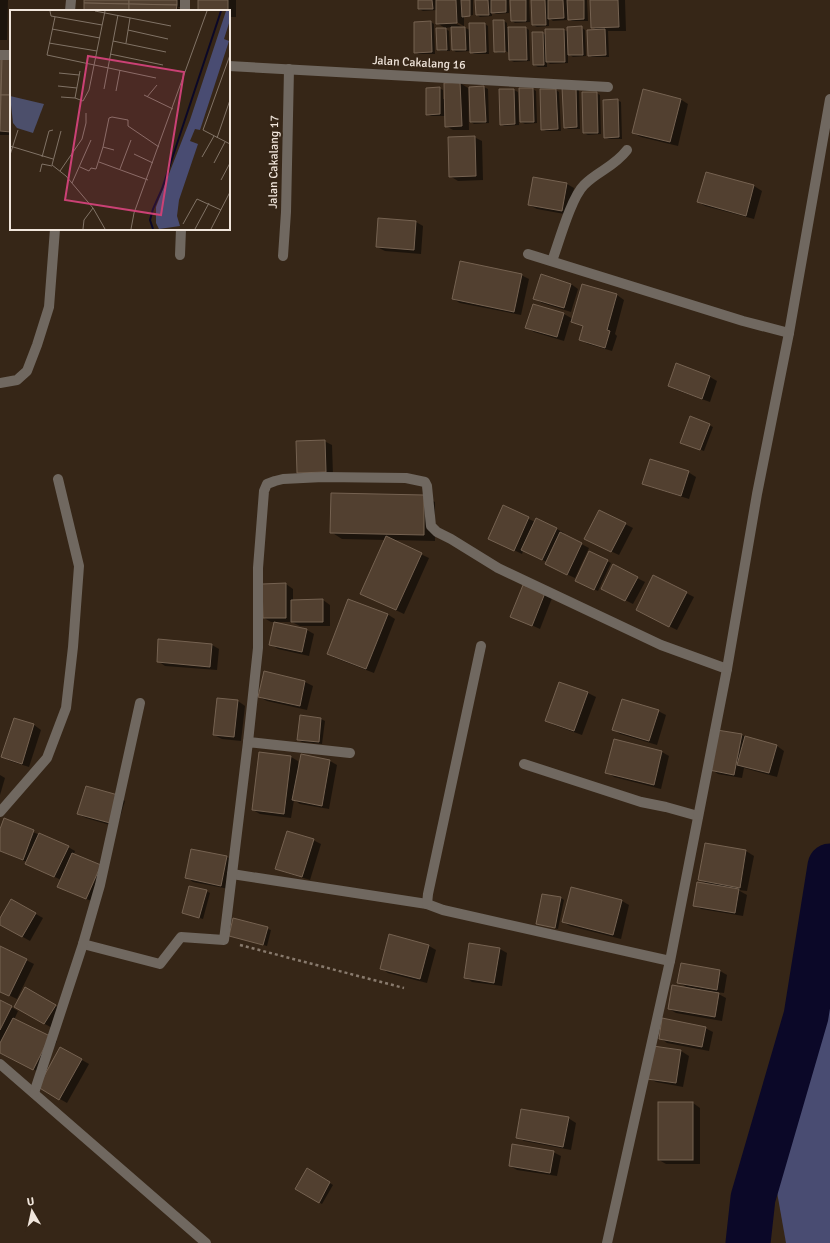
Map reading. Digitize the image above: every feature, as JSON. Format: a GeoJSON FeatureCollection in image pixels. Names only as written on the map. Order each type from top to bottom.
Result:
{"type":"FeatureCollection","features":[{"type":"Feature","properties":{"kind":"street"},"geometry":{"type":"LineString","coordinates":[[70,10],[71,0]]}},
{"type":"Feature","properties":{"kind":"street"},"geometry":{"type":"LineString","coordinates":[[184,10],[185,0]]}},
{"type":"Feature","properties":{"kind":"street","name":"Jalan Cakalang 16"},"geometry":{"type":"LineString","coordinates":[[230,66],[608,86]]}},
{"type":"Feature","properties":{"kind":"street","name":"Jalan Cakalang 17"},"geometry":{"type":"LineString","coordinates":[[283,256],[286,212],[289,69]]}},
{"type":"Feature","properties":{"kind":"street"},"geometry":{"type":"LineString","coordinates":[[607,1243],[670,961],[727,669],[757,494],[789,333],[830,100]]}},
{"type":"Feature","properties":{"kind":"street"},"geometry":{"type":"LineString","coordinates":[[552,261],[575,198],[580,189],[585,183],[620,159],[627,150]]}},
{"type":"Feature","properties":{"kind":"street"},"geometry":{"type":"LineString","coordinates":[[0,383],[17,380],[27,372],[37,346],[49,307],[55,230]]}},
{"type":"Feature","properties":{"kind":"street"},"geometry":{"type":"LineString","coordinates":[[180,255],[182,230]]}},
{"type":"Feature","properties":{"kind":"street"},"geometry":{"type":"LineString","coordinates":[[528,254],[743,321],[789,333]]}},
{"type":"Feature","properties":{"kind":"street"},"geometry":{"type":"LineString","coordinates":[[83,944],[160,964],[181,937],[224,940],[258,648],[258,568],[264,491],[267,484],[283,479],[323,477],[406,478],[425,482],[427,486],[431,526],[437,532],[498,568],[661,645],[727,669]]}},
{"type":"Feature","properties":{"kind":"street"},"geometry":{"type":"LineString","coordinates":[[0,812],[47,758],[66,708],[73,647],[79,566],[58,479]]}},
{"type":"Feature","properties":{"kind":"street"},"geometry":{"type":"LineString","coordinates":[[427,904],[481,646]]}},
{"type":"Feature","properties":{"kind":"street"},"geometry":{"type":"LineString","coordinates":[[34,1093],[83,944],[100,885],[140,703]]}},
{"type":"Feature","properties":{"kind":"street"},"geometry":{"type":"LineString","coordinates":[[248,742],[350,753]]}},
{"type":"Feature","properties":{"kind":"street"},"geometry":{"type":"LineString","coordinates":[[524,764],[641,802],[698,816]]}},
{"type":"Feature","properties":{"kind":"street"},"geometry":{"type":"LineString","coordinates":[[232,874],[427,904],[443,910],[618,948],[670,961]]}},
{"type":"Feature","properties":{"kind":"street"},"geometry":{"type":"LineString","coordinates":[[0,1064],[206,1243]]}},
{"type":"Feature","properties":{"kind":"path"},"geometry":{"type":"LineString","coordinates":[[224,940],[404,988]]}},
{"type":"Feature","properties":{"kind":"shaded area"},"geometry":{"type":"Polygon","coordinates":[[[830,949],[830,1243],[786,1243],[775,1181],[830,949]]]}},
{"type":"Feature","properties":{"kind":"building"},"geometry":{"type":"Polygon","coordinates":[[[84,0],[129,0],[129,4],[84,3],[84,0]]]}},
{"type":"Feature","properties":{"kind":"building"},"geometry":{"type":"Polygon","coordinates":[[[129,0],[177,0],[177,5],[129,4],[129,0]]]}},
{"type":"Feature","properties":{"kind":"building"},"geometry":{"type":"Polygon","coordinates":[[[198,0],[228,0],[228,10],[198,10],[198,0]]]}},
{"type":"Feature","properties":{"kind":"building"},"geometry":{"type":"Polygon","coordinates":[[[418,0],[432,0],[433,9],[418,9],[418,0]]]}},
{"type":"Feature","properties":{"kind":"building"},"geometry":{"type":"Polygon","coordinates":[[[436,0],[456,0],[457,23],[436,24],[436,0]]]}},
{"type":"Feature","properties":{"kind":"building"},"geometry":{"type":"Polygon","coordinates":[[[461,0],[470,0],[470,16],[462,17],[461,0]]]}},
{"type":"Feature","properties":{"kind":"building"},"geometry":{"type":"Polygon","coordinates":[[[475,0],[488,0],[489,15],[476,15],[475,0]]]}},
{"type":"Feature","properties":{"kind":"building"},"geometry":{"type":"Polygon","coordinates":[[[491,0],[506,0],[506,12],[491,13],[491,0]]]}},
{"type":"Feature","properties":{"kind":"building"},"geometry":{"type":"Polygon","coordinates":[[[510,0],[526,0],[526,21],[511,21],[510,0]]]}},
{"type":"Feature","properties":{"kind":"building"},"geometry":{"type":"Polygon","coordinates":[[[531,0],[545,0],[546,25],[532,25],[531,0]]]}},
{"type":"Feature","properties":{"kind":"building"},"geometry":{"type":"Polygon","coordinates":[[[548,0],[563,0],[564,18],[548,19],[548,0]]]}},
{"type":"Feature","properties":{"kind":"building"},"geometry":{"type":"Polygon","coordinates":[[[567,0],[584,0],[584,19],[568,20],[567,0]]]}},
{"type":"Feature","properties":{"kind":"building"},"geometry":{"type":"Polygon","coordinates":[[[590,0],[618,0],[619,27],[591,28],[590,0]]]}},
{"type":"Feature","properties":{"kind":"building"},"geometry":{"type":"Polygon","coordinates":[[[84,3],[129,4],[129,10],[84,10],[84,3]]]}},
{"type":"Feature","properties":{"kind":"building"},"geometry":{"type":"Polygon","coordinates":[[[129,4],[177,5],[176,10],[129,10],[129,4]]]}},
{"type":"Feature","properties":{"kind":"building"},"geometry":{"type":"Polygon","coordinates":[[[493,20],[504,20],[505,52],[494,52],[493,20]]]}},
{"type":"Feature","properties":{"kind":"building"},"geometry":{"type":"Polygon","coordinates":[[[431,21],[432,52],[414,53],[414,22],[431,21]]]}},
{"type":"Feature","properties":{"kind":"building"},"geometry":{"type":"Polygon","coordinates":[[[469,23],[485,23],[486,52],[470,53],[469,23]]]}},
{"type":"Feature","properties":{"kind":"building"},"geometry":{"type":"Polygon","coordinates":[[[582,26],[583,55],[568,55],[567,27],[582,26]]]}},
{"type":"Feature","properties":{"kind":"building"},"geometry":{"type":"Polygon","coordinates":[[[451,27],[465,27],[466,50],[452,50],[451,27]]]}},
{"type":"Feature","properties":{"kind":"building"},"geometry":{"type":"Polygon","coordinates":[[[508,27],[526,27],[527,60],[509,60],[508,27]]]}},
{"type":"Feature","properties":{"kind":"building"},"geometry":{"type":"Polygon","coordinates":[[[436,28],[446,28],[447,50],[437,50],[436,28]]]}},
{"type":"Feature","properties":{"kind":"building"},"geometry":{"type":"Polygon","coordinates":[[[545,29],[564,29],[565,62],[546,62],[545,29]]]}},
{"type":"Feature","properties":{"kind":"building"},"geometry":{"type":"Polygon","coordinates":[[[605,29],[606,55],[588,56],[587,30],[605,29]]]}},
{"type":"Feature","properties":{"kind":"building"},"geometry":{"type":"Polygon","coordinates":[[[532,32],[543,32],[544,65],[533,65],[532,32]]]}},
{"type":"Feature","properties":{"kind":"building"},"geometry":{"type":"Polygon","coordinates":[[[0,58],[2,58],[1,95],[0,95],[0,58]]]}},
{"type":"Feature","properties":{"kind":"building"},"geometry":{"type":"Polygon","coordinates":[[[2,58],[10,58],[10,95],[1,95],[2,58]]]}},
{"type":"Feature","properties":{"kind":"building"},"geometry":{"type":"Polygon","coordinates":[[[460,82],[462,126],[445,127],[444,83],[460,82]]]}},
{"type":"Feature","properties":{"kind":"building"},"geometry":{"type":"Polygon","coordinates":[[[484,86],[486,122],[470,122],[469,87],[484,86]]]}},
{"type":"Feature","properties":{"kind":"building"},"geometry":{"type":"Polygon","coordinates":[[[440,87],[440,114],[426,115],[426,88],[440,87]]]}},
{"type":"Feature","properties":{"kind":"building"},"geometry":{"type":"Polygon","coordinates":[[[562,87],[576,87],[577,127],[564,128],[562,87]]]}},
{"type":"Feature","properties":{"kind":"building"},"geometry":{"type":"Polygon","coordinates":[[[519,88],[533,88],[534,122],[520,122],[519,88]]]}},
{"type":"Feature","properties":{"kind":"building"},"geometry":{"type":"Polygon","coordinates":[[[499,89],[514,89],[515,124],[500,125],[499,89]]]}},
{"type":"Feature","properties":{"kind":"building"},"geometry":{"type":"Polygon","coordinates":[[[540,89],[556,89],[558,129],[541,130],[540,89]]]}},
{"type":"Feature","properties":{"kind":"building"},"geometry":{"type":"Polygon","coordinates":[[[643,89],[681,99],[670,142],[632,133],[643,89]]]}},
{"type":"Feature","properties":{"kind":"building"},"geometry":{"type":"Polygon","coordinates":[[[582,92],[597,92],[598,133],[583,133],[582,92]]]}},
{"type":"Feature","properties":{"kind":"building"},"geometry":{"type":"Polygon","coordinates":[[[0,95],[1,95],[0,131],[0,95]]]}},
{"type":"Feature","properties":{"kind":"building"},"geometry":{"type":"Polygon","coordinates":[[[1,95],[10,95],[10,132],[0,131],[1,95]]]}},
{"type":"Feature","properties":{"kind":"building"},"geometry":{"type":"Polygon","coordinates":[[[618,99],[619,137],[604,138],[603,100],[618,99]]]}},
{"type":"Feature","properties":{"kind":"building"},"geometry":{"type":"Polygon","coordinates":[[[475,136],[476,176],[449,177],[448,137],[475,136]]]}},
{"type":"Feature","properties":{"kind":"building"},"geometry":{"type":"Polygon","coordinates":[[[706,172],[754,185],[746,216],[697,202],[706,172]]]}},
{"type":"Feature","properties":{"kind":"building"},"geometry":{"type":"Polygon","coordinates":[[[533,177],[567,183],[562,211],[528,205],[533,177]]]}},
{"type":"Feature","properties":{"kind":"building"},"geometry":{"type":"Polygon","coordinates":[[[378,218],[416,221],[414,250],[376,247],[378,218]]]}},
{"type":"Feature","properties":{"kind":"building"},"geometry":{"type":"Polygon","coordinates":[[[460,261],[522,274],[514,312],[452,299],[460,261]]]}},
{"type":"Feature","properties":{"kind":"building"},"geometry":{"type":"Polygon","coordinates":[[[541,274],[571,284],[564,308],[533,299],[541,274]]]}},
{"type":"Feature","properties":{"kind":"building"},"geometry":{"type":"Polygon","coordinates":[[[582,284],[617,294],[607,330],[610,331],[605,348],[579,340],[583,326],[571,322],[582,284]]]}},
{"type":"Feature","properties":{"kind":"building"},"geometry":{"type":"Polygon","coordinates":[[[533,304],[564,313],[557,337],[525,328],[533,304]]]}},
{"type":"Feature","properties":{"kind":"building"},"geometry":{"type":"Polygon","coordinates":[[[676,363],[710,376],[702,399],[668,386],[676,363]]]}},
{"type":"Feature","properties":{"kind":"building"},"geometry":{"type":"Polygon","coordinates":[[[690,416],[710,424],[700,450],[680,443],[690,416]]]}},
{"type":"Feature","properties":{"kind":"building"},"geometry":{"type":"Polygon","coordinates":[[[325,440],[326,472],[297,473],[296,441],[325,440]]]}},
{"type":"Feature","properties":{"kind":"building"},"geometry":{"type":"Polygon","coordinates":[[[650,459],[689,471],[681,496],[642,484],[650,459]]]}},
{"type":"Feature","properties":{"kind":"building"},"geometry":{"type":"Polygon","coordinates":[[[331,493],[424,495],[424,535],[330,533],[331,493]]]}},
{"type":"Feature","properties":{"kind":"building"},"geometry":{"type":"Polygon","coordinates":[[[503,505],[529,517],[514,551],[488,539],[503,505]]]}},
{"type":"Feature","properties":{"kind":"building"},"geometry":{"type":"Polygon","coordinates":[[[599,510],[626,523],[611,552],[584,539],[599,510]]]}},
{"type":"Feature","properties":{"kind":"building"},"geometry":{"type":"Polygon","coordinates":[[[536,518],[557,528],[542,560],[521,550],[536,518]]]}},
{"type":"Feature","properties":{"kind":"building"},"geometry":{"type":"Polygon","coordinates":[[[560,532],[582,543],[567,575],[545,564],[560,532]]]}},
{"type":"Feature","properties":{"kind":"building"},"geometry":{"type":"Polygon","coordinates":[[[386,536],[422,553],[396,610],[360,594],[386,536]]]}},
{"type":"Feature","properties":{"kind":"building"},"geometry":{"type":"Polygon","coordinates":[[[589,551],[608,560],[594,590],[575,581],[589,551]]]}},
{"type":"Feature","properties":{"kind":"building"},"geometry":{"type":"Polygon","coordinates":[[[613,564],[638,577],[625,601],[601,589],[613,564]]]}},
{"type":"Feature","properties":{"kind":"building"},"geometry":{"type":"Polygon","coordinates":[[[653,575],[687,592],[669,627],[636,610],[653,575]]]}},
{"type":"Feature","properties":{"kind":"building"},"geometry":{"type":"Polygon","coordinates":[[[286,583],[286,618],[263,618],[262,584],[286,583]]]}},
{"type":"Feature","properties":{"kind":"building"},"geometry":{"type":"Polygon","coordinates":[[[523,585],[545,593],[532,626],[510,617],[523,585]]]}},
{"type":"Feature","properties":{"kind":"building"},"geometry":{"type":"Polygon","coordinates":[[[323,599],[323,622],[291,622],[291,600],[323,599]]]}},
{"type":"Feature","properties":{"kind":"building"},"geometry":{"type":"Polygon","coordinates":[[[348,599],[388,614],[366,669],[327,654],[348,599]]]}},
{"type":"Feature","properties":{"kind":"building"},"geometry":{"type":"Polygon","coordinates":[[[274,622],[307,629],[302,652],[269,645],[274,622]]]}},
{"type":"Feature","properties":{"kind":"building"},"geometry":{"type":"Polygon","coordinates":[[[158,639],[212,644],[210,667],[157,662],[158,639]]]}},
{"type":"Feature","properties":{"kind":"building"},"geometry":{"type":"Polygon","coordinates":[[[264,671],[305,681],[300,706],[258,697],[264,671]]]}},
{"type":"Feature","properties":{"kind":"building"},"geometry":{"type":"Polygon","coordinates":[[[559,682],[588,692],[574,731],[545,721],[559,682]]]}},
{"type":"Feature","properties":{"kind":"building"},"geometry":{"type":"Polygon","coordinates":[[[217,698],[238,700],[234,737],[213,735],[217,698]]]}},
{"type":"Feature","properties":{"kind":"building"},"geometry":{"type":"Polygon","coordinates":[[[622,699],[659,710],[649,741],[612,730],[622,699]]]}},
{"type":"Feature","properties":{"kind":"building"},"geometry":{"type":"Polygon","coordinates":[[[300,715],[321,718],[319,742],[297,740],[300,715]]]}},
{"type":"Feature","properties":{"kind":"building"},"geometry":{"type":"Polygon","coordinates":[[[14,718],[34,724],[22,764],[1,757],[14,718]]]}},
{"type":"Feature","properties":{"kind":"building"},"geometry":{"type":"Polygon","coordinates":[[[717,730],[742,734],[734,775],[709,770],[717,730]]]}},
{"type":"Feature","properties":{"kind":"building"},"geometry":{"type":"Polygon","coordinates":[[[745,736],[777,745],[769,773],[737,765],[745,736]]]}},
{"type":"Feature","properties":{"kind":"building"},"geometry":{"type":"Polygon","coordinates":[[[614,739],[662,751],[654,785],[605,773],[614,739]]]}},
{"type":"Feature","properties":{"kind":"building"},"geometry":{"type":"Polygon","coordinates":[[[259,752],[291,756],[284,814],[252,810],[259,752]]]}},
{"type":"Feature","properties":{"kind":"building"},"geometry":{"type":"Polygon","coordinates":[[[301,754],[330,760],[322,806],[292,800],[301,754]]]}},
{"type":"Feature","properties":{"kind":"building"},"geometry":{"type":"Polygon","coordinates":[[[86,786],[118,795],[110,823],[77,814],[86,786]]]}},
{"type":"Feature","properties":{"kind":"building"},"geometry":{"type":"Polygon","coordinates":[[[4,818],[34,830],[23,860],[0,851],[0,829],[4,818]]]}},
{"type":"Feature","properties":{"kind":"building"},"geometry":{"type":"Polygon","coordinates":[[[287,831],[314,839],[302,877],[275,869],[287,831]]]}},
{"type":"Feature","properties":{"kind":"building"},"geometry":{"type":"Polygon","coordinates":[[[39,833],[69,846],[54,877],[25,864],[39,833]]]}},
{"type":"Feature","properties":{"kind":"building"},"geometry":{"type":"Polygon","coordinates":[[[705,843],[746,850],[740,888],[698,880],[705,843]]]}},
{"type":"Feature","properties":{"kind":"building"},"geometry":{"type":"Polygon","coordinates":[[[191,849],[227,856],[221,886],[185,878],[191,849]]]}},
{"type":"Feature","properties":{"kind":"building"},"geometry":{"type":"Polygon","coordinates":[[[72,853],[101,865],[86,899],[57,887],[72,853]]]}},
{"type":"Feature","properties":{"kind":"building"},"geometry":{"type":"Polygon","coordinates":[[[697,882],[739,889],[735,913],[693,906],[697,882]]]}},
{"type":"Feature","properties":{"kind":"building"},"geometry":{"type":"Polygon","coordinates":[[[189,886],[207,890],[199,918],[182,913],[189,886]]]}},
{"type":"Feature","properties":{"kind":"building"},"geometry":{"type":"Polygon","coordinates":[[[571,887],[622,900],[613,935],[562,922],[571,887]]]}},
{"type":"Feature","properties":{"kind":"building"},"geometry":{"type":"Polygon","coordinates":[[[542,894],[561,897],[555,928],[536,924],[542,894]]]}},
{"type":"Feature","properties":{"kind":"building"},"geometry":{"type":"Polygon","coordinates":[[[11,899],[36,913],[22,937],[0,925],[0,918],[11,899]]]}},
{"type":"Feature","properties":{"kind":"building"},"geometry":{"type":"Polygon","coordinates":[[[233,918],[268,927],[263,945],[229,936],[233,918]]]}},
{"type":"Feature","properties":{"kind":"building"},"geometry":{"type":"Polygon","coordinates":[[[389,934],[429,945],[420,979],[380,969],[389,934]]]}},
{"type":"Feature","properties":{"kind":"building"},"geometry":{"type":"Polygon","coordinates":[[[469,943],[500,948],[494,983],[464,978],[469,943]]]}},
{"type":"Feature","properties":{"kind":"building"},"geometry":{"type":"Polygon","coordinates":[[[0,946],[27,959],[9,996],[0,992],[0,946]]]}},
{"type":"Feature","properties":{"kind":"building"},"geometry":{"type":"Polygon","coordinates":[[[681,963],[720,970],[717,990],[677,983],[681,963]]]}},
{"type":"Feature","properties":{"kind":"building"},"geometry":{"type":"Polygon","coordinates":[[[672,985],[719,993],[715,1017],[668,1009],[672,985]]]}},
{"type":"Feature","properties":{"kind":"building"},"geometry":{"type":"Polygon","coordinates":[[[25,987],[56,1005],[44,1024],[14,1007],[25,987]]]}},
{"type":"Feature","properties":{"kind":"building"},"geometry":{"type":"Polygon","coordinates":[[[0,1000],[12,1006],[0,1030],[0,1000]]]}},
{"type":"Feature","properties":{"kind":"building"},"geometry":{"type":"Polygon","coordinates":[[[13,1018],[50,1036],[33,1070],[0,1053],[0,1043],[13,1018]]]}},
{"type":"Feature","properties":{"kind":"building"},"geometry":{"type":"Polygon","coordinates":[[[662,1018],[706,1027],[702,1047],[659,1039],[662,1018]]]}},
{"type":"Feature","properties":{"kind":"building"},"geometry":{"type":"Polygon","coordinates":[[[653,1046],[681,1050],[676,1083],[647,1079],[653,1046]]]}},
{"type":"Feature","properties":{"kind":"building"},"geometry":{"type":"Polygon","coordinates":[[[60,1047],[82,1059],[59,1100],[38,1087],[60,1047]]]}},
{"type":"Feature","properties":{"kind":"building"},"geometry":{"type":"Polygon","coordinates":[[[658,1102],[693,1102],[693,1160],[658,1160],[658,1102]]]}},
{"type":"Feature","properties":{"kind":"building"},"geometry":{"type":"Polygon","coordinates":[[[521,1109],[569,1117],[563,1147],[516,1138],[521,1109]]]}},
{"type":"Feature","properties":{"kind":"building"},"geometry":{"type":"Polygon","coordinates":[[[512,1144],[554,1151],[550,1173],[509,1166],[512,1144]]]}},
{"type":"Feature","properties":{"kind":"building"},"geometry":{"type":"Polygon","coordinates":[[[307,1168],[330,1182],[319,1203],[295,1189],[307,1168]]]}},
{"type":"Feature","properties":{"kind":"waterway"},"geometry":{"type":"LineString","coordinates":[[748,1243],[753,1198],[806,1016],[830,866]]}}]}
